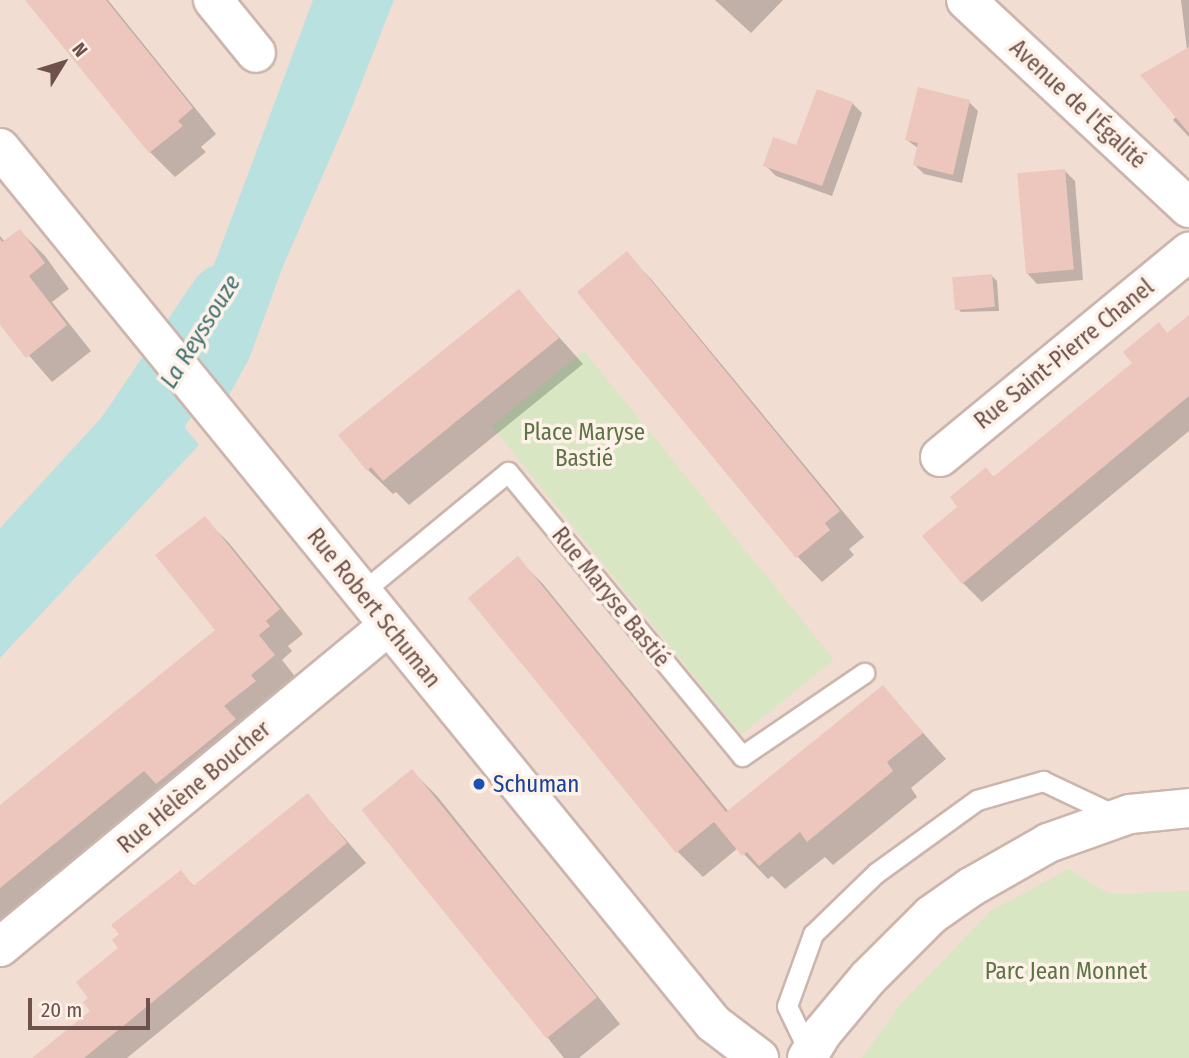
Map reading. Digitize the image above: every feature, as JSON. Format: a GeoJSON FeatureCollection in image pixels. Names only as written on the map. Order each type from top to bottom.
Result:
{"type":"FeatureCollection","features":[{"type":"Feature","properties":{"kind":"street"},"geometry":{"type":"LineString","coordinates":[[213,0],[256,52]]}},
{"type":"Feature","properties":{"kind":"street","name":"Avenue de l'Égalité"},"geometry":{"type":"LineString","coordinates":[[966,0],[1189,208]]}},
{"type":"Feature","properties":{"kind":"street","name":"Rue Robert Schuman"},"geometry":{"type":"LineString","coordinates":[[0,148],[713,1023],[759,1058]]}},
{"type":"Feature","properties":{"kind":"street","name":"Rue Saint-Pierre Chanel"},"geometry":{"type":"LineString","coordinates":[[940,457],[1189,252]]}},
{"type":"Feature","properties":{"kind":"street","name":"Rue Hélène Boucher"},"geometry":{"type":"LineString","coordinates":[[0,947],[388,626]]}},
{"type":"Feature","properties":{"kind":"street"},"geometry":{"type":"LineString","coordinates":[[808,1056],[822,1033],[868,978],[931,915],[971,887],[1048,843],[1120,818],[1189,808]]}},
{"type":"Feature","properties":{"kind":"lane","name":"Rue Maryse Bastié"},"geometry":{"type":"LineString","coordinates":[[361,593],[508,472],[742,755],[864,673]]}},
{"type":"Feature","properties":{"kind":"lane"},"geometry":{"type":"LineString","coordinates":[[808,1056],[787,1006],[813,934],[876,873],[977,800],[1043,781],[1120,818]]}},
{"type":"Feature","properties":{"kind":"shaded area"},"geometry":{"type":"Polygon","coordinates":[[[0,0],[1189,0],[1189,1058],[0,1058],[0,0]]]}},
{"type":"Feature","properties":{"kind":"green space","name":"Place Maryse Bastié"},"geometry":{"type":"Polygon","coordinates":[[[584,351],[834,660],[741,734],[492,426],[584,351]]]}},
{"type":"Feature","properties":{"kind":"green space","name":"Parc Jean Monnet"},"geometry":{"type":"Polygon","coordinates":[[[1069,869],[1109,894],[1189,891],[1189,1058],[862,1058],[899,1006],[991,911],[1069,869]]]}},
{"type":"Feature","properties":{"kind":"water"},"geometry":{"type":"Polygon","coordinates":[[[313,0],[394,0],[346,122],[283,266],[249,359],[228,397],[178,338],[196,313],[313,0]]]}},
{"type":"Feature","properties":{"kind":"water"},"geometry":{"type":"Polygon","coordinates":[[[150,385],[199,445],[0,658],[0,557],[99,453],[150,385]]]}},
{"type":"Feature","properties":{"kind":"building"},"geometry":{"type":"Polygon","coordinates":[[[25,0],[106,0],[193,108],[178,121],[183,126],[149,153],[25,0]]]}},
{"type":"Feature","properties":{"kind":"building"},"geometry":{"type":"Polygon","coordinates":[[[1189,47],[1189,133],[1140,75],[1189,47]]]}},
{"type":"Feature","properties":{"kind":"building"},"geometry":{"type":"Polygon","coordinates":[[[918,87],[970,100],[953,175],[913,165],[918,143],[905,140],[918,87]]]}},
{"type":"Feature","properties":{"kind":"building"},"geometry":{"type":"Polygon","coordinates":[[[817,89],[853,102],[822,186],[763,166],[773,137],[796,145],[817,89]]]}},
{"type":"Feature","properties":{"kind":"building"},"geometry":{"type":"Polygon","coordinates":[[[1065,169],[1074,270],[1026,274],[1017,173],[1065,169]]]}},
{"type":"Feature","properties":{"kind":"building"},"geometry":{"type":"Polygon","coordinates":[[[20,229],[45,263],[29,276],[67,325],[26,358],[0,325],[0,239],[2,242],[20,229]]]}},
{"type":"Feature","properties":{"kind":"building"},"geometry":{"type":"Polygon","coordinates":[[[627,251],[840,511],[825,523],[830,530],[796,558],[577,292],[627,251]]]}},
{"type":"Feature","properties":{"kind":"building"},"geometry":{"type":"Polygon","coordinates":[[[992,274],[995,307],[955,310],[952,277],[992,274]]]}},
{"type":"Feature","properties":{"kind":"building"},"geometry":{"type":"Polygon","coordinates":[[[519,289],[559,338],[383,481],[371,467],[367,471],[338,435],[519,289]]]}},
{"type":"Feature","properties":{"kind":"building"},"geometry":{"type":"Polygon","coordinates":[[[1189,315],[1189,396],[962,584],[922,536],[957,507],[950,497],[986,467],[993,477],[1132,363],[1123,352],[1159,322],[1167,333],[1189,315]]]}},
{"type":"Feature","properties":{"kind":"building"},"geometry":{"type":"Polygon","coordinates":[[[205,516],[280,609],[266,621],[270,626],[259,635],[275,655],[251,675],[256,681],[224,706],[236,719],[156,784],[144,771],[0,888],[0,805],[215,630],[155,555],[205,516]]]}},
{"type":"Feature","properties":{"kind":"building"},"geometry":{"type":"Polygon","coordinates":[[[518,556],[726,812],[883,685],[923,733],[887,762],[893,771],[807,842],[800,832],[759,866],[747,852],[742,856],[714,822],[676,853],[468,598],[518,556]]]}},
{"type":"Feature","properties":{"kind":"building"},"geometry":{"type":"Polygon","coordinates":[[[412,769],[597,997],[547,1038],[361,810],[412,769]]]}},
{"type":"Feature","properties":{"kind":"building"},"geometry":{"type":"Polygon","coordinates":[[[308,793],[347,843],[84,1058],[32,1058],[90,1011],[83,1002],[88,998],[76,982],[118,948],[112,940],[119,934],[111,925],[181,870],[193,886],[308,793]]]}},
{"type":"Feature","properties":{"kind":"waterway","name":"La Reyssouze"},"geometry":{"type":"LineString","coordinates":[[0,583],[131,440],[225,301]]}},
{"type":"Feature","properties":{"kind":"place","name":"Schuman"},"geometry":{"type":"Point","coordinates":[479,784]}}]}
